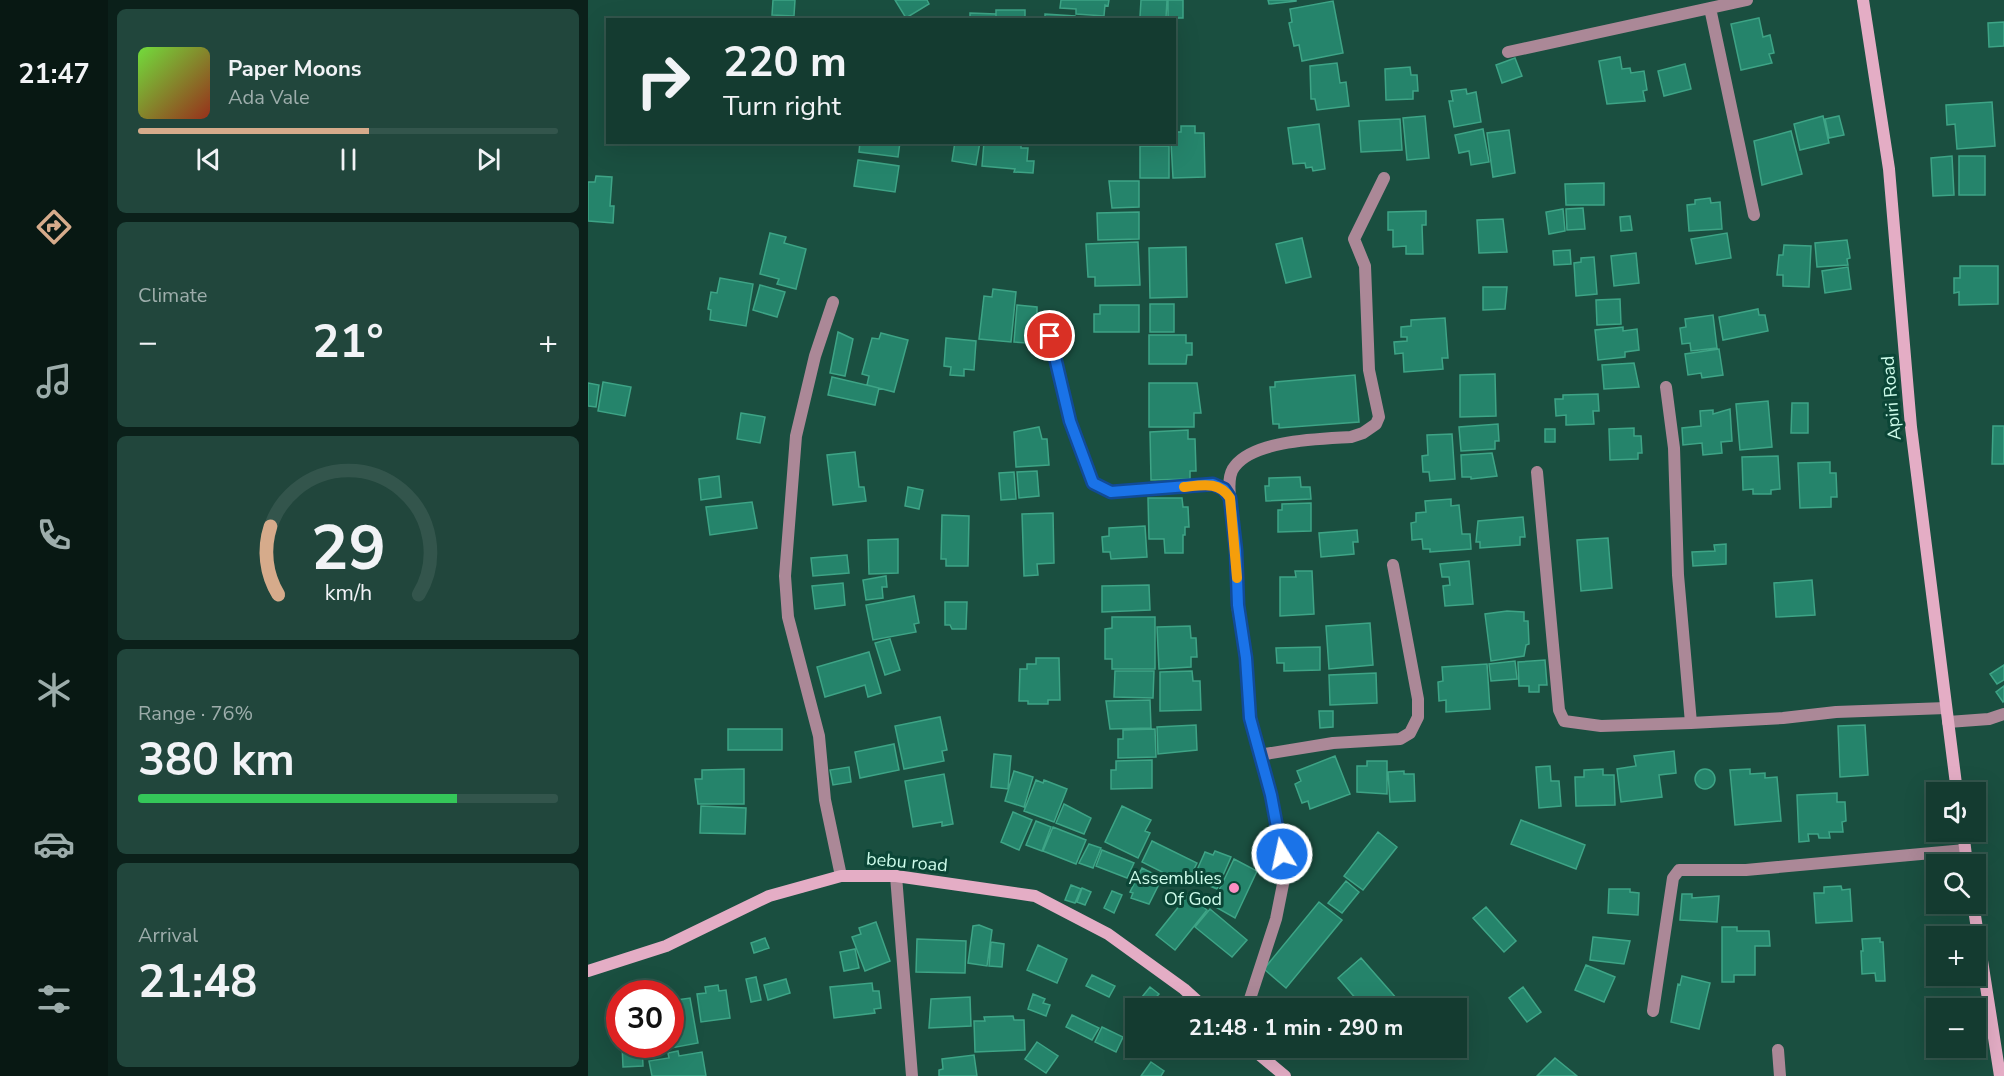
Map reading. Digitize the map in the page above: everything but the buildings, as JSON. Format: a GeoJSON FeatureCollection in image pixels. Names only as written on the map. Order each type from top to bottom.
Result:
{"type":"FeatureCollection","features":[{"type":"Feature","properties":{"kind":"street"},"geometry":{"type":"LineString","coordinates":[[1508,52],[1747,0]]}},
{"type":"Feature","properties":{"kind":"street","name":"Apiri Road"},"geometry":{"type":"LineString","coordinates":[[1863,0],[1889,169],[1911,427],[1956,782]]}},
{"type":"Feature","properties":{"kind":"street"},"geometry":{"type":"LineString","coordinates":[[1710,8],[1754,215]]}},
{"type":"Feature","properties":{"kind":"street"},"geometry":{"type":"LineString","coordinates":[[1250,998],[1276,919],[1285,874],[1271,795],[1250,718],[1246,658],[1238,605],[1236,550],[1229,479],[1233,467],[1244,457],[1266,447],[1351,437],[1364,433],[1376,424],[1379,417],[1370,370],[1366,276],[1354,239],[1384,178]]}},
{"type":"Feature","properties":{"kind":"street"},"geometry":{"type":"LineString","coordinates":[[833,302],[815,356],[796,436],[785,576],[788,617],[819,736],[827,811],[841,876]]}},
{"type":"Feature","properties":{"kind":"street"},"geometry":{"type":"LineString","coordinates":[[1050,336],[1070,421],[1093,483],[1111,492],[1213,484],[1224,489],[1230,498]]}},
{"type":"Feature","properties":{"kind":"street"},"geometry":{"type":"LineString","coordinates":[[1666,387],[1674,448],[1678,575],[1691,723]]}},
{"type":"Feature","properties":{"kind":"street"},"geometry":{"type":"LineString","coordinates":[[1537,472],[1559,710],[1564,721],[1601,726],[1691,723],[1761,720],[1836,712],[1946,708]]}},
{"type":"Feature","properties":{"kind":"street"},"geometry":{"type":"LineString","coordinates":[[1259,755],[1333,743],[1400,739],[1410,733],[1418,717],[1419,699],[1393,565]]}},
{"type":"Feature","properties":{"kind":"street"},"geometry":{"type":"LineString","coordinates":[[1948,723],[1989,719],[2004,714]]}},
{"type":"Feature","properties":{"kind":"street"},"geometry":{"type":"LineString","coordinates":[[1964,842],[1966,854]]}},
{"type":"Feature","properties":{"kind":"street"},"geometry":{"type":"LineString","coordinates":[[1653,1011],[1673,878],[1679,870],[1746,870],[1965,850]]}},
{"type":"Feature","properties":{"kind":"street","name":"bebu road"},"geometry":{"type":"LineString","coordinates":[[588,970],[666,946],[769,896],[841,876],[896,876],[1035,896],[1108,934],[1194,998]]}},
{"type":"Feature","properties":{"kind":"street"},"geometry":{"type":"LineString","coordinates":[[896,876],[912,1076]]}},
{"type":"Feature","properties":{"kind":"street"},"geometry":{"type":"LineString","coordinates":[[1975,914],[2000,1076]]}},
{"type":"Feature","properties":{"kind":"street"},"geometry":{"type":"LineString","coordinates":[[1778,1050],[1780,1076]]}},
{"type":"Feature","properties":{"kind":"street"},"geometry":{"type":"LineString","coordinates":[[1263,1058],[1285,1076]]}},
{"type":"Feature","properties":{"kind":"slow traffic"},"geometry":{"type":"LineString","coordinates":[[1184,487],[1213,484],[1224,489],[1230,498],[1237,578]]}},
{"type":"Feature","properties":{"kind":"place","name":"Assemblies Of God"},"geometry":{"type":"Point","coordinates":[1234,888]}},
{"type":"Feature","properties":{"kind":"route"},"geometry":{"type":"LineString","coordinates":[[1050,336],[1070,421],[1093,483],[1111,492],[1213,484],[1224,489],[1230,498],[1250,718],[1271,795],[1282,854]]}}]}
